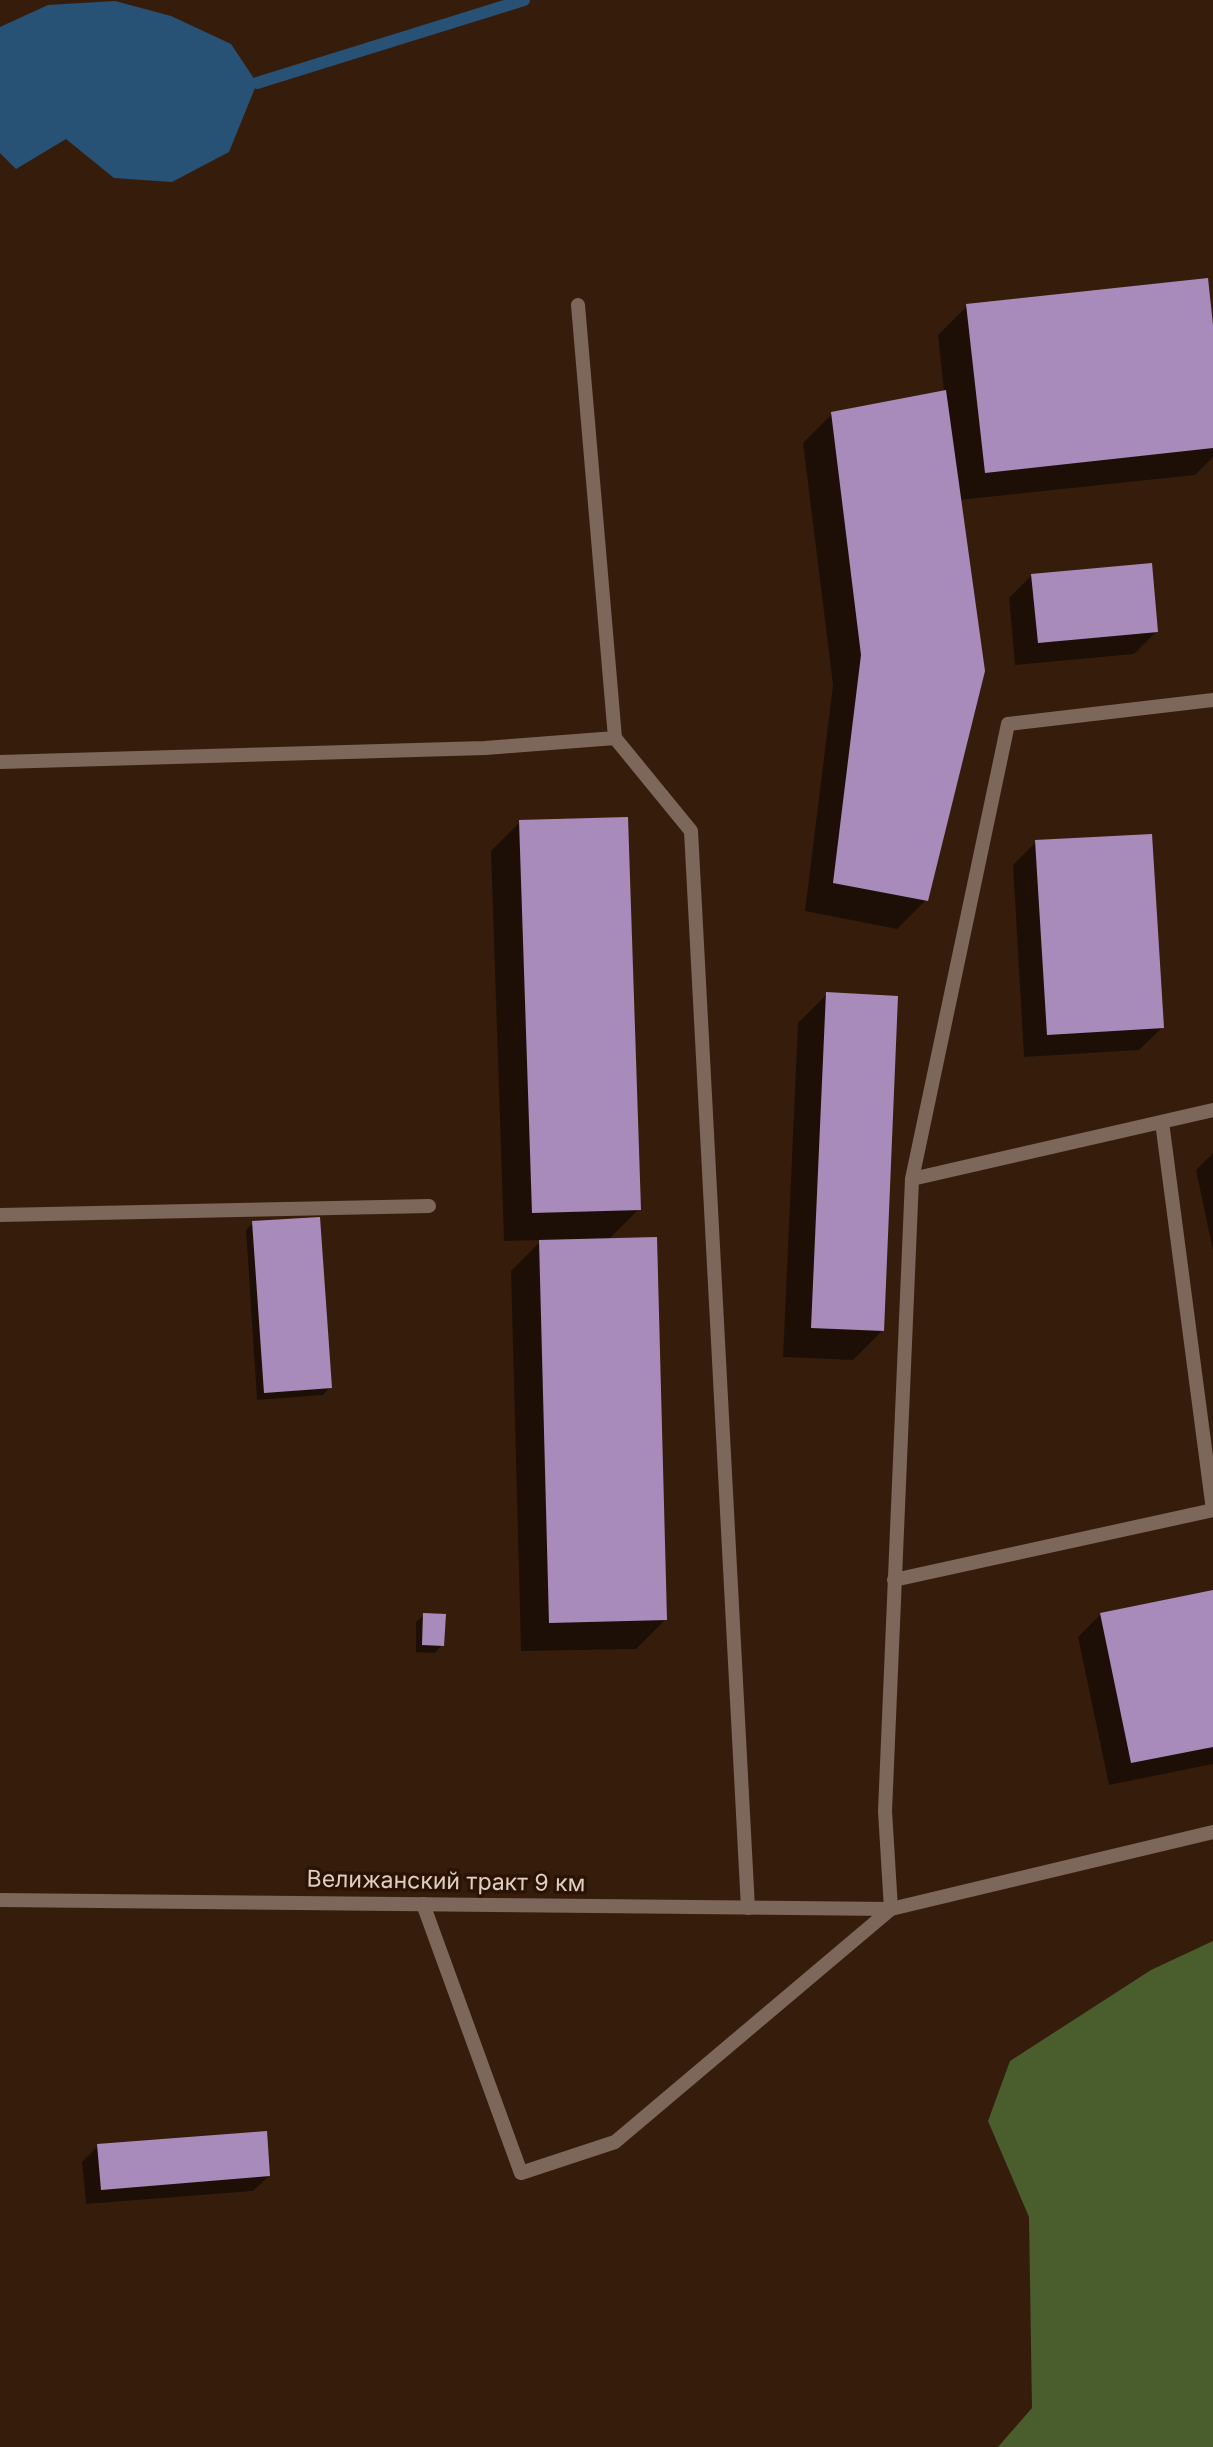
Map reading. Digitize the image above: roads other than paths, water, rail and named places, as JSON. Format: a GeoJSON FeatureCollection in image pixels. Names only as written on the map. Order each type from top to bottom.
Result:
{"type":"FeatureCollection","features":[{"type":"Feature","properties":{"kind":"street"},"geometry":{"type":"LineString","coordinates":[[578,305],[615,738],[691,831],[748,1908]]}},
{"type":"Feature","properties":{"kind":"street"},"geometry":{"type":"LineString","coordinates":[[891,1909],[885,1811],[912,1179],[1008,724],[1213,700]]}},
{"type":"Feature","properties":{"kind":"street"},"geometry":{"type":"LineString","coordinates":[[0,762],[485,748],[615,738]]}},
{"type":"Feature","properties":{"kind":"street"},"geometry":{"type":"LineString","coordinates":[[912,1179],[1213,1111]]}},
{"type":"Feature","properties":{"kind":"street"},"geometry":{"type":"LineString","coordinates":[[894,1580],[1213,1510],[1162,1122]]}},
{"type":"Feature","properties":{"kind":"street"},"geometry":{"type":"LineString","coordinates":[[0,1215],[429,1206]]}},
{"type":"Feature","properties":{"kind":"street"},"geometry":{"type":"LineString","coordinates":[[423,1905],[521,2173],[615,2142],[891,1909],[1213,1832]]}},
{"type":"Feature","properties":{"kind":"street","name":"Велижанский тракт 9 км"},"geometry":{"type":"LineString","coordinates":[[0,1900],[891,1909]]}},
{"type":"Feature","properties":{"kind":"water"},"geometry":{"type":"Polygon","coordinates":[[[115,1],[171,16],[231,44],[257,83],[229,152],[172,182],[114,178],[66,139],[16,169],[0,153],[0,27],[48,5],[115,1]]]}},
{"type":"Feature","properties":{"kind":"waterway"},"geometry":{"type":"LineString","coordinates":[[257,83],[524,0]]}}]}
